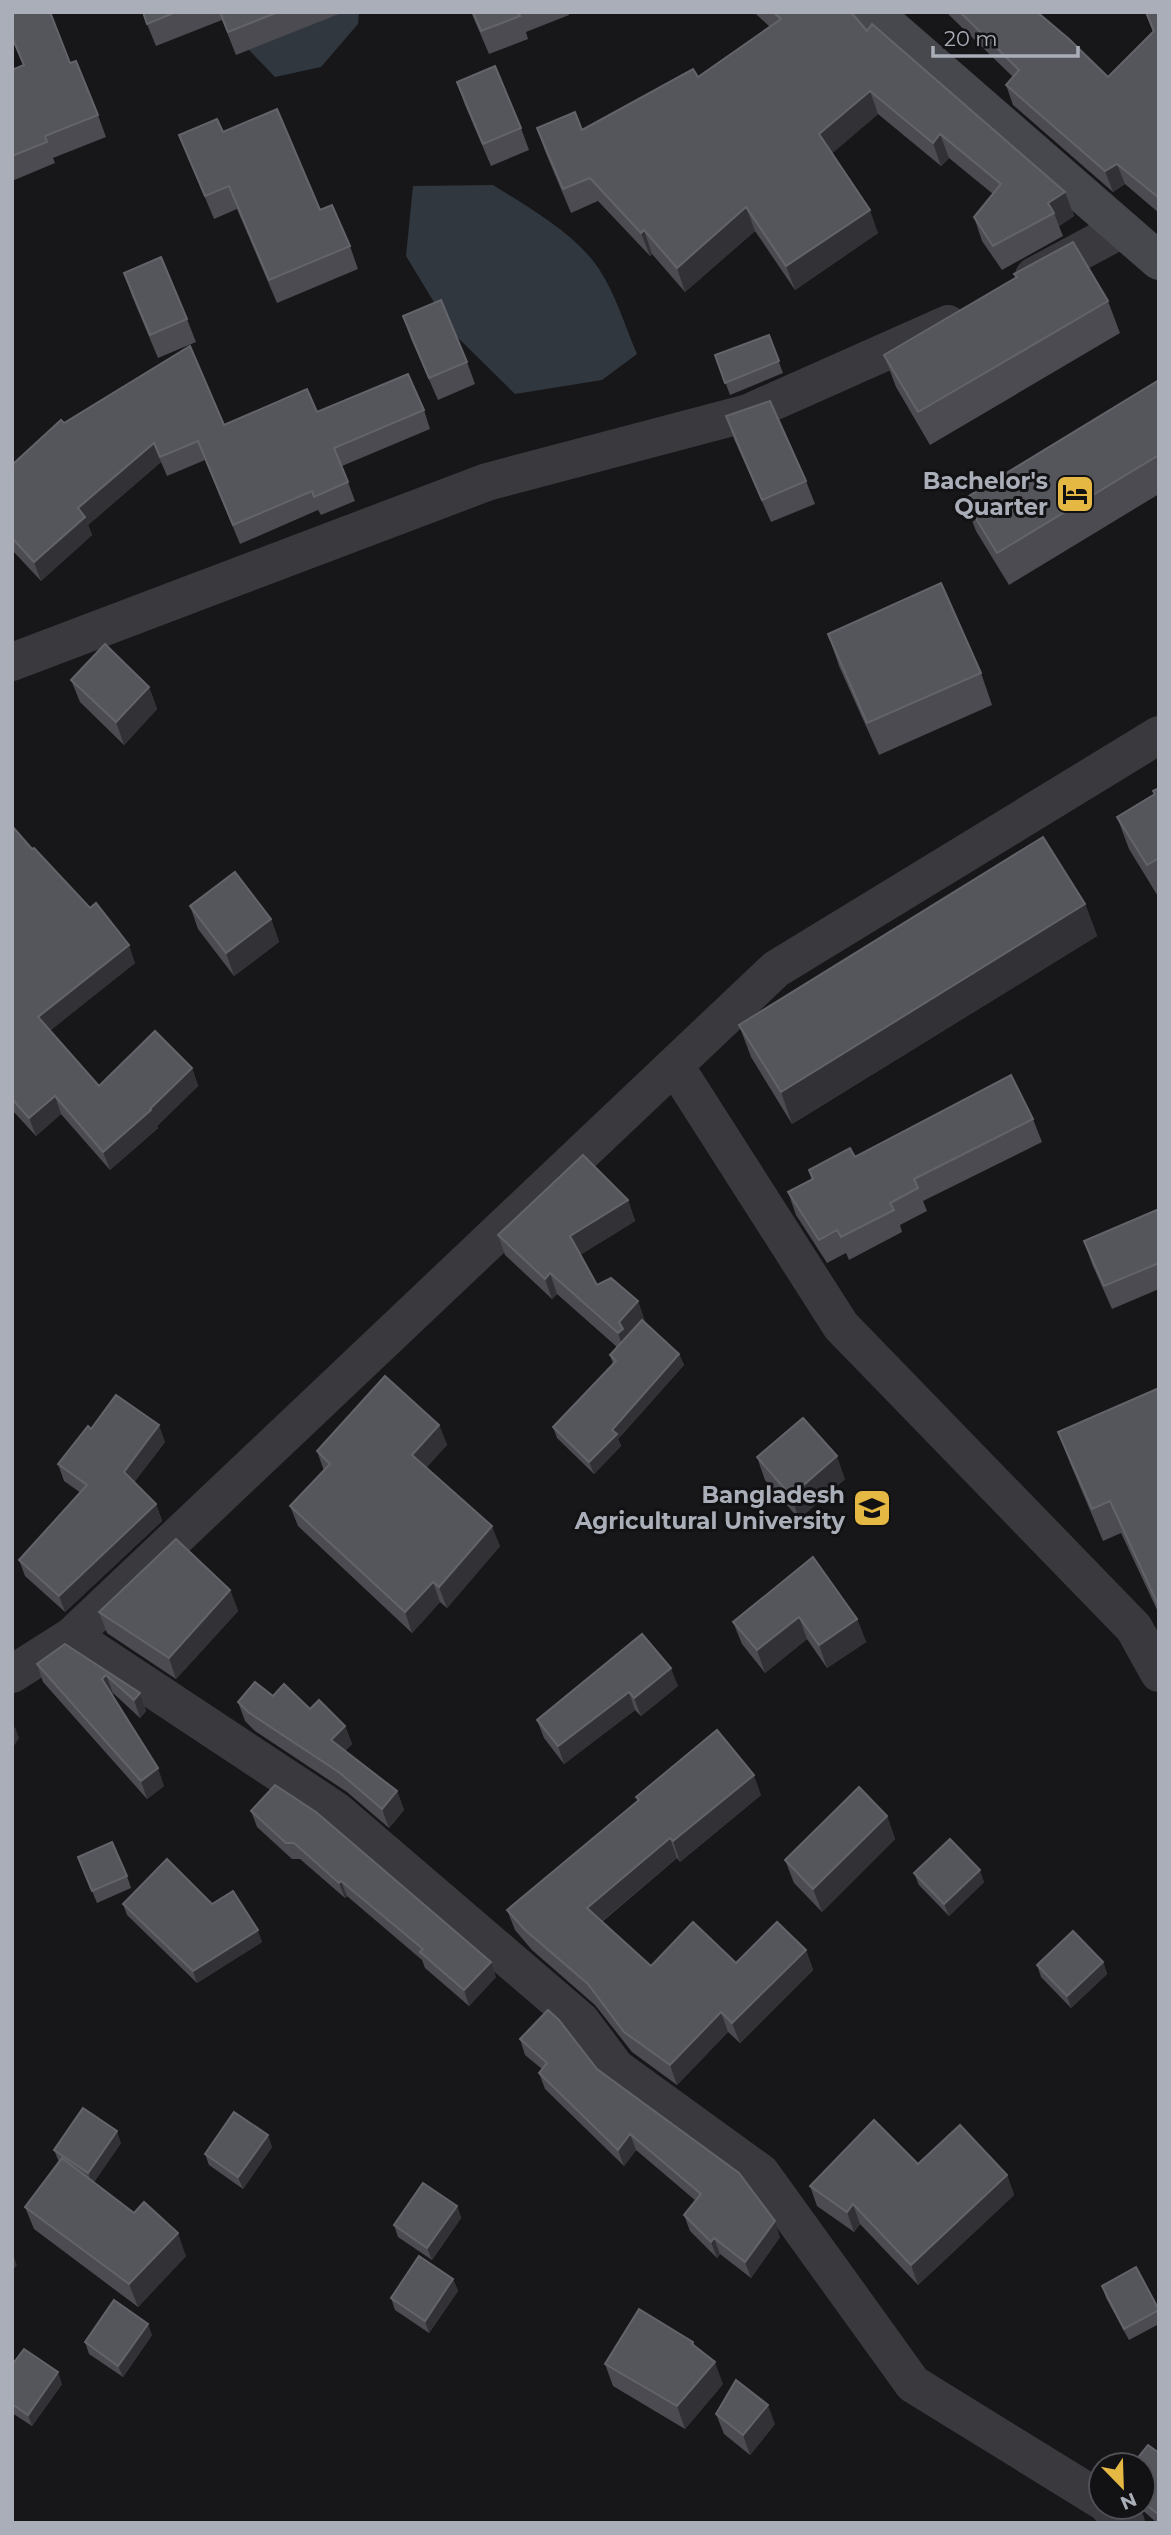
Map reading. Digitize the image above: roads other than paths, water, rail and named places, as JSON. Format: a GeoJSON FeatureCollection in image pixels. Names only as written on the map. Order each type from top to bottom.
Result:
{"type":"FeatureCollection","features":[{"type":"Feature","properties":{"kind":"main road"},"geometry":{"type":"LineString","coordinates":[[873,12],[1159,261]]}},
{"type":"Feature","properties":{"kind":"street"},"geometry":{"type":"LineString","coordinates":[[12,662],[487,482],[748,413],[944,326],[1122,229]]}},
{"type":"Feature","properties":{"kind":"street"},"geometry":{"type":"LineString","coordinates":[[12,1674],[72,1636],[776,969],[1159,735]]}},
{"type":"Feature","properties":{"kind":"street"},"geometry":{"type":"LineString","coordinates":[[674,1066],[841,1326],[1134,1628],[1159,1673]]}},
{"type":"Feature","properties":{"kind":"street"},"geometry":{"type":"LineString","coordinates":[[72,1636],[335,1810],[581,2021],[616,2068],[761,2173],[913,2384],[1087,2491]]}},
{"type":"Feature","properties":{"kind":"place","name":"Bachelor's Quarter"},"geometry":{"type":"Point","coordinates":[1075,494]}},
{"type":"Feature","properties":{"kind":"place","name":"Bangladesh Agricultural University"},"geometry":{"type":"Point","coordinates":[872,1508]}}]}
